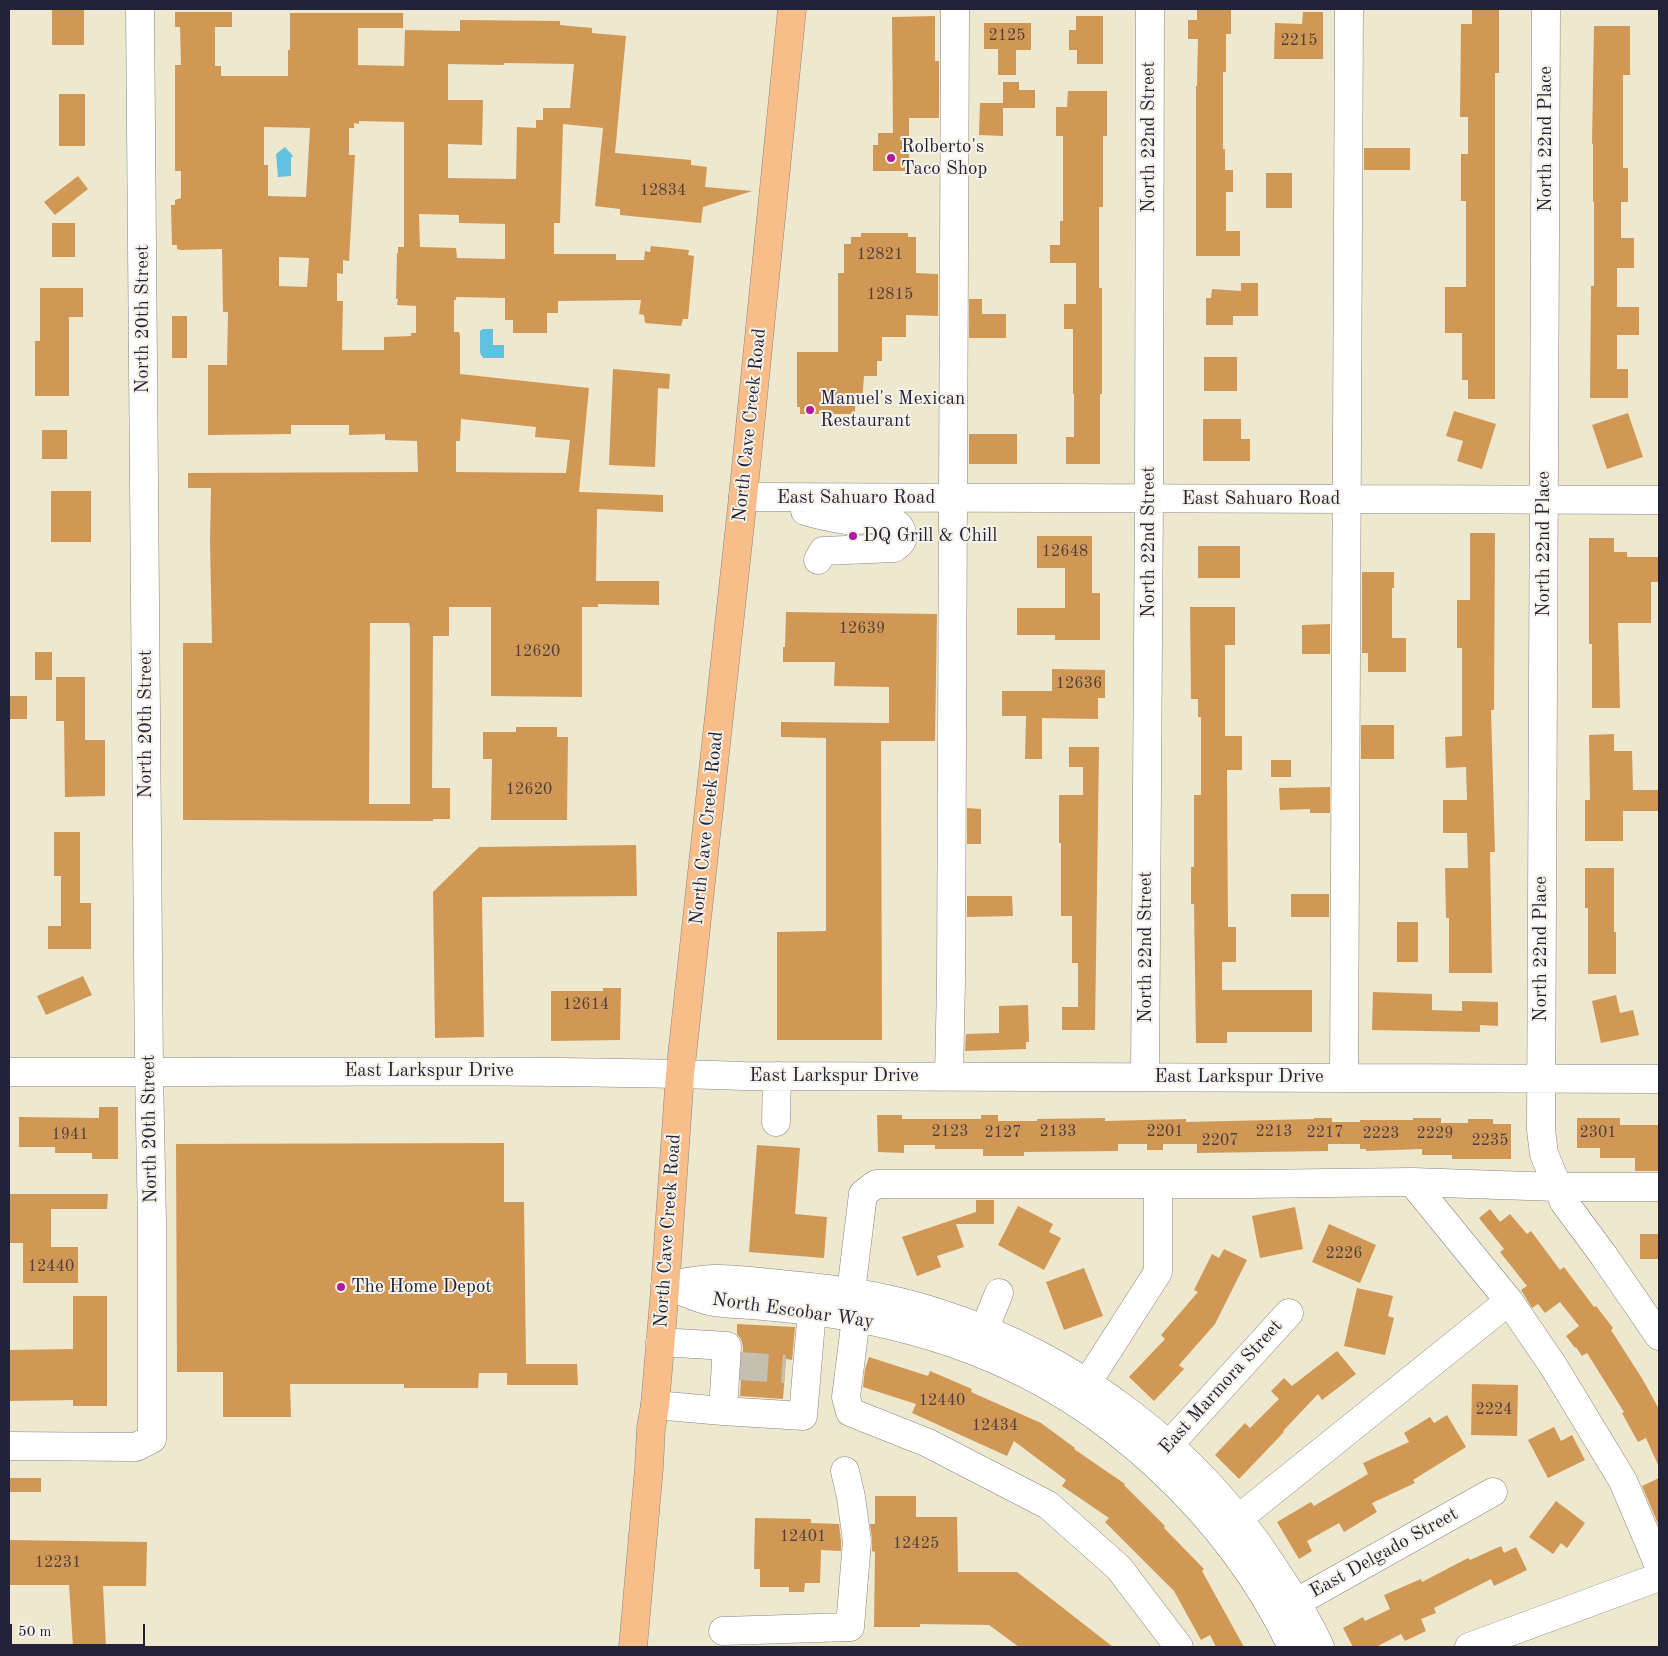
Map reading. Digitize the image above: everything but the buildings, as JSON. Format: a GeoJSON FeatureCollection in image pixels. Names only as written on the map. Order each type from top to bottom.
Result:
{"type":"FeatureCollection","features":[{"type":"Feature","properties":{"kind":"main road","name":"North Cave Creek Road"},"geometry":{"type":"LineString","coordinates":[[633,1647],[665,1285],[680,1074],[743,497],[792,9]]}},
{"type":"Feature","properties":{"kind":"street","name":"North 20th Street"},"geometry":{"type":"LineString","coordinates":[[9,1446],[136,1447],[152,1440],[152,1213],[149,1072],[140,9]]}},
{"type":"Feature","properties":{"kind":"street"},"geometry":{"type":"LineString","coordinates":[[949,1076],[952,982],[956,9]]}},
{"type":"Feature","properties":{"kind":"street","name":"North 22nd Street"},"geometry":{"type":"LineString","coordinates":[[1145,1076],[1150,9]]}},
{"type":"Feature","properties":{"kind":"street"},"geometry":{"type":"LineString","coordinates":[[1344,1077],[1349,9]]}},
{"type":"Feature","properties":{"kind":"street","name":"North 22nd Place"},"geometry":{"type":"LineString","coordinates":[[1546,9],[1541,1130],[1544,1154],[1564,1202],[1658,1330]]}},
{"type":"Feature","properties":{"kind":"street","name":"East Sahuaro Road"},"geometry":{"type":"LineString","coordinates":[[743,497],[1659,500]]}},
{"type":"Feature","properties":{"kind":"street"},"geometry":{"type":"LineString","coordinates":[[805,511],[848,520],[885,520],[895,522],[902,529],[902,542],[894,548],[823,552],[818,560]]}},
{"type":"Feature","properties":{"kind":"street","name":"East Larkspur Drive"},"geometry":{"type":"LineString","coordinates":[[9,1072],[438,1070],[778,1076],[1659,1079]]}},
{"type":"Feature","properties":{"kind":"street"},"geometry":{"type":"LineString","coordinates":[[776,1122],[778,1076]]}},
{"type":"Feature","properties":{"kind":"street"},"geometry":{"type":"LineString","coordinates":[[1412,1182],[1509,1301],[1554,1367],[1624,1481],[1659,1566]]}},
{"type":"Feature","properties":{"kind":"street"},"geometry":{"type":"LineString","coordinates":[[1179,1647],[1119,1568],[1048,1505],[928,1443],[850,1412],[846,1397],[863,1194],[876,1184],[1412,1182],[1557,1187],[1659,1187]]}},
{"type":"Feature","properties":{"kind":"street"},"geometry":{"type":"LineString","coordinates":[[1086,1383],[1158,1272],[1158,1184]]}},
{"type":"Feature","properties":{"kind":"street","name":"North Escobar Way"},"geometry":{"type":"LineString","coordinates":[[665,1285],[714,1279],[821,1288],[854,1305]]}},
{"type":"Feature","properties":{"kind":"street","name":"North Escobar Way"},"geometry":{"type":"LineString","coordinates":[[665,1285],[712,1302],[732,1304],[812,1310],[854,1305],[873,1296],[929,1310],[979,1340],[1109,1426],[1161,1453],[1239,1518],[1268,1557],[1285,1608],[1292,1647]]}},
{"type":"Feature","properties":{"kind":"street"},"geometry":{"type":"LineString","coordinates":[[979,1340],[999,1293]]}},
{"type":"Feature","properties":{"kind":"street"},"geometry":{"type":"LineString","coordinates":[[1239,1518],[1509,1301]]}},
{"type":"Feature","properties":{"kind":"street"},"geometry":{"type":"LineString","coordinates":[[722,1411],[731,1359],[732,1304]]}},
{"type":"Feature","properties":{"kind":"street"},"geometry":{"type":"LineString","coordinates":[[655,1405],[803,1416],[796,1370],[812,1310]]}},
{"type":"Feature","properties":{"kind":"street","name":"East Marmora Street"},"geometry":{"type":"LineString","coordinates":[[1161,1453],[1289,1312]]}},
{"type":"Feature","properties":{"kind":"street","name":"North Escobar Way"},"geometry":{"type":"LineString","coordinates":[[979,1340],[1033,1352],[1126,1408],[1161,1453],[1194,1504],[1250,1575],[1285,1608],[1320,1647]]}},
{"type":"Feature","properties":{"kind":"street"},"geometry":{"type":"LineString","coordinates":[[660,1342],[731,1359]]}},
{"type":"Feature","properties":{"kind":"street"},"geometry":{"type":"LineString","coordinates":[[723,1631],[850,1627],[857,1542],[851,1497],[845,1471]]}},
{"type":"Feature","properties":{"kind":"street","name":"East Delgado Street"},"geometry":{"type":"LineString","coordinates":[[1285,1608],[1493,1492]]}},
{"type":"Feature","properties":{"kind":"street"},"geometry":{"type":"LineString","coordinates":[[1469,1647],[1659,1577]]}},
{"type":"Feature","properties":{"kind":"water"},"geometry":{"type":"Polygon","coordinates":[[[285,147],[293,156],[291,158],[291,176],[278,177],[276,154],[285,147]]]}},
{"type":"Feature","properties":{"kind":"water"},"geometry":{"type":"Polygon","coordinates":[[[483,329],[493,329],[493,345],[504,345],[504,358],[483,358],[480,353],[480,331],[483,329]]]}},
{"type":"Feature","properties":{"kind":"tunnel"},"geometry":{"type":"LineString","coordinates":[[740,1366],[785,1369]]}},
{"type":"Feature","properties":{"kind":"place","name":"Rolberto's Taco Shop"},"geometry":{"type":"Point","coordinates":[891,158]}},
{"type":"Feature","properties":{"kind":"place","name":"Manuel's Mexican Restaurant"},"geometry":{"type":"Point","coordinates":[810,410]}},
{"type":"Feature","properties":{"kind":"place","name":"DQ Grill & Chill"},"geometry":{"type":"Point","coordinates":[853,536]}},
{"type":"Feature","properties":{"kind":"place","name":"The Home Depot"},"geometry":{"type":"Point","coordinates":[341,1287]}}]}
